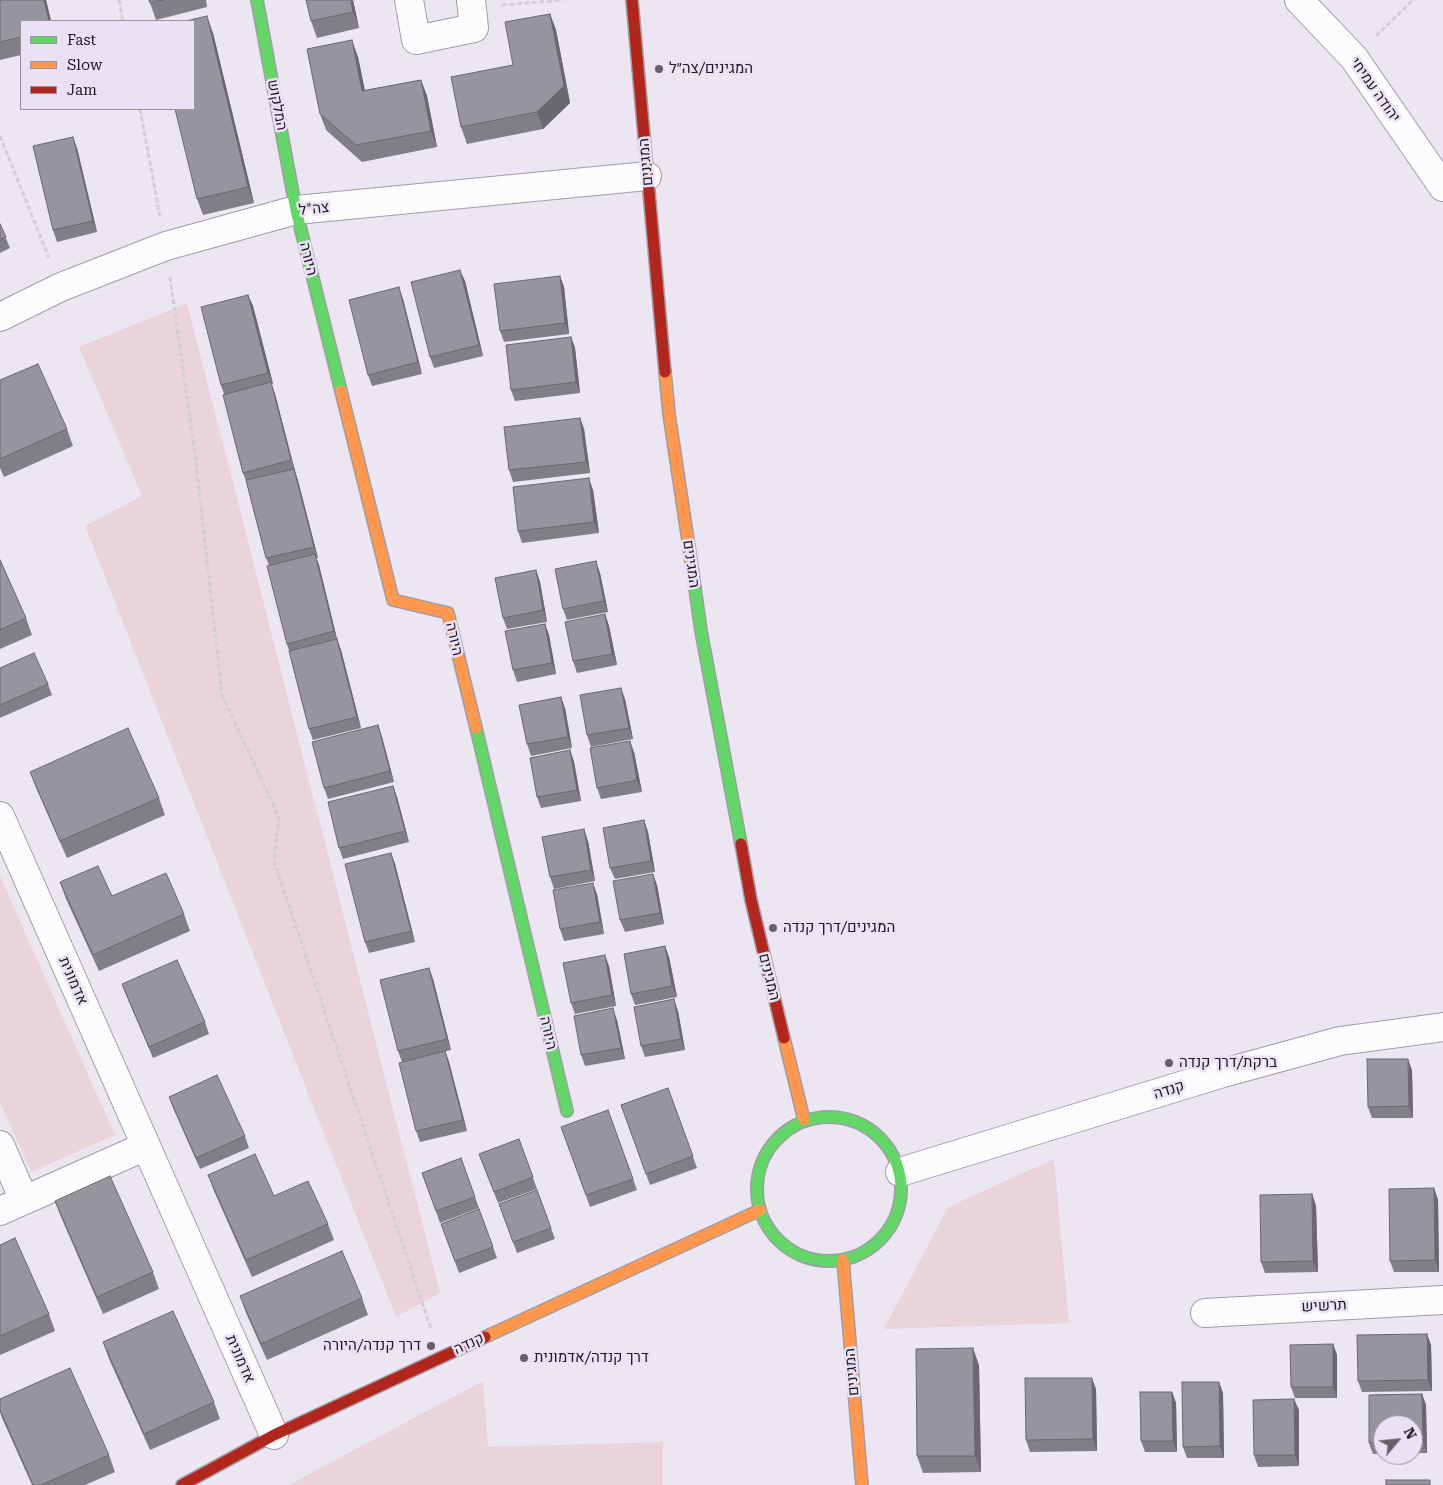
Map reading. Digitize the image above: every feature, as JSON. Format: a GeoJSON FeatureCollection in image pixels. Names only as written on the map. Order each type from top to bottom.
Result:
{"type":"FeatureCollection","features":[{"type":"Feature","properties":{"kind":"street","name":"המלקוש"},"geometry":{"type":"LineString","coordinates":[[257,0],[296,210]]}},
{"type":"Feature","properties":{"kind":"street"},"geometry":{"type":"LineString","coordinates":[[409,0],[416,40],[474,28],[471,4]]}},
{"type":"Feature","properties":{"kind":"street","name":"המגינים"},"geometry":{"type":"LineString","coordinates":[[632,0],[669,414],[701,631],[751,900],[804,1120]]}},
{"type":"Feature","properties":{"kind":"street","name":"יהודה עמיחי"},"geometry":{"type":"LineString","coordinates":[[1299,0],[1354,58],[1443,187]]}},
{"type":"Feature","properties":{"kind":"street","name":"צה\"ל"},"geometry":{"type":"LineString","coordinates":[[0,317],[61,287],[166,246],[296,210],[647,176]]}},
{"type":"Feature","properties":{"kind":"street","name":"היורה"},"geometry":{"type":"LineString","coordinates":[[296,210],[392,600],[448,613],[567,1111]]}},
{"type":"Feature","properties":{"kind":"street","name":"אדמונית"},"geometry":{"type":"LineString","coordinates":[[0,816],[274,1435]]}},
{"type":"Feature","properties":{"kind":"street","name":"קנדה"},"geometry":{"type":"LineString","coordinates":[[900,1172],[1223,1073],[1340,1041],[1443,1027]]}},
{"type":"Feature","properties":{"kind":"street"},"geometry":{"type":"LineString","coordinates":[[829,1116],[853,1120],[874,1132],[891,1150],[900,1172],[902,1196],[896,1218],[883,1238],[865,1252],[843,1260],[822,1261],[802,1256],[784,1245],[769,1229],[760,1210],[757,1188],[760,1166],[770,1147],[786,1130],[804,1120],[829,1116]]}},
{"type":"Feature","properties":{"kind":"street"},"geometry":{"type":"LineString","coordinates":[[0,1146],[24,1200]]}},
{"type":"Feature","properties":{"kind":"street"},"geometry":{"type":"LineString","coordinates":[[0,1211],[146,1146]]}},
{"type":"Feature","properties":{"kind":"street","name":"קנדה"},"geometry":{"type":"LineString","coordinates":[[182,1485],[274,1435],[760,1210]]}},
{"type":"Feature","properties":{"kind":"street","name":"המגינים"},"geometry":{"type":"LineString","coordinates":[[843,1260],[862,1485]]}},
{"type":"Feature","properties":{"kind":"street","name":"תרשיש"},"geometry":{"type":"LineString","coordinates":[[1205,1313],[1443,1300]]}},
{"type":"Feature","properties":{"kind":"path"},"geometry":{"type":"LineString","coordinates":[[119,0],[123,20]]}},
{"type":"Feature","properties":{"kind":"path"},"geometry":{"type":"LineString","coordinates":[[471,4],[564,0]]}},
{"type":"Feature","properties":{"kind":"path"},"geometry":{"type":"LineString","coordinates":[[1354,58],[1413,0]]}},
{"type":"Feature","properties":{"kind":"path"},"geometry":{"type":"LineString","coordinates":[[140,110],[166,246],[196,462],[222,695],[279,817],[274,861],[441,1357]]}},
{"type":"Feature","properties":{"kind":"path"},"geometry":{"type":"LineString","coordinates":[[0,136],[61,287]]}},
{"type":"Feature","properties":{"kind":"shaded area"},"geometry":{"type":"Polygon","coordinates":[[[187,303],[440,1293],[396,1317],[85,526],[142,496],[79,347],[187,303]]]}},
{"type":"Feature","properties":{"kind":"shaded area"},"geometry":{"type":"Polygon","coordinates":[[[0,876],[115,1135],[31,1172],[0,1102],[0,876]]]}},
{"type":"Feature","properties":{"kind":"shaded area"},"geometry":{"type":"Polygon","coordinates":[[[1054,1159],[1069,1323],[884,1329],[948,1207],[1054,1159]]]}},
{"type":"Feature","properties":{"kind":"shaded area"},"geometry":{"type":"Polygon","coordinates":[[[483,1381],[488,1447],[663,1442],[663,1485],[289,1485],[483,1381]]]}},
{"type":"Feature","properties":{"kind":"building"},"geometry":{"type":"Polygon","coordinates":[[[0,0],[44,0],[49,20],[20,20],[20,37],[0,42],[0,0]]]}},
{"type":"Feature","properties":{"kind":"building"},"geometry":{"type":"Polygon","coordinates":[[[149,0],[163,0],[150,3],[149,0]]]}},
{"type":"Feature","properties":{"kind":"building"},"geometry":{"type":"Polygon","coordinates":[[[306,0],[351,0],[353,12],[311,21],[306,0]]]}},
{"type":"Feature","properties":{"kind":"building"},"geometry":{"type":"Polygon","coordinates":[[[550,14],[564,86],[537,112],[461,127],[451,77],[513,65],[505,22],[550,14]]]}},
{"type":"Feature","properties":{"kind":"building"},"geometry":{"type":"Polygon","coordinates":[[[207,16],[248,187],[197,199],[175,110],[195,110],[195,20],[190,20],[207,16]]]}},
{"type":"Feature","properties":{"kind":"building"},"geometry":{"type":"Polygon","coordinates":[[[352,40],[362,91],[421,80],[431,131],[356,145],[320,114],[307,49],[352,40]]]}},
{"type":"Feature","properties":{"kind":"building"},"geometry":{"type":"Polygon","coordinates":[[[73,137],[93,221],[53,230],[33,146],[73,137]]]}},
{"type":"Feature","properties":{"kind":"building"},"geometry":{"type":"Polygon","coordinates":[[[0,224],[6,237],[0,239],[0,224]]]}},
{"type":"Feature","properties":{"kind":"building"},"geometry":{"type":"Polygon","coordinates":[[[460,270],[479,345],[430,357],[411,282],[460,270]]]}},
{"type":"Feature","properties":{"kind":"building"},"geometry":{"type":"Polygon","coordinates":[[[560,276],[565,323],[500,331],[494,284],[560,276]]]}},
{"type":"Feature","properties":{"kind":"building"},"geometry":{"type":"Polygon","coordinates":[[[399,287],[418,362],[368,375],[349,300],[399,287]]]}},
{"type":"Feature","properties":{"kind":"building"},"geometry":{"type":"Polygon","coordinates":[[[248,295],[268,373],[221,385],[201,307],[248,295]]]}},
{"type":"Feature","properties":{"kind":"building"},"geometry":{"type":"Polygon","coordinates":[[[571,337],[576,382],[511,390],[506,345],[571,337]]]}},
{"type":"Feature","properties":{"kind":"building"},"geometry":{"type":"Polygon","coordinates":[[[38,364],[67,429],[0,459],[0,380],[38,364]]]}},
{"type":"Feature","properties":{"kind":"building"},"geometry":{"type":"Polygon","coordinates":[[[271,382],[291,460],[243,473],[223,395],[271,382]]]}},
{"type":"Feature","properties":{"kind":"building"},"geometry":{"type":"Polygon","coordinates":[[[580,418],[586,462],[509,470],[504,427],[580,418]]]}},
{"type":"Feature","properties":{"kind":"building"},"geometry":{"type":"Polygon","coordinates":[[[294,469],[314,547],[266,558],[246,480],[294,469]]]}},
{"type":"Feature","properties":{"kind":"building"},"geometry":{"type":"Polygon","coordinates":[[[589,478],[594,522],[518,531],[513,487],[589,478]]]}},
{"type":"Feature","properties":{"kind":"building"},"geometry":{"type":"Polygon","coordinates":[[[315,554],[334,631],[287,644],[267,566],[315,554]]]}},
{"type":"Feature","properties":{"kind":"building"},"geometry":{"type":"Polygon","coordinates":[[[0,560],[26,618],[0,630],[0,560]]]}},
{"type":"Feature","properties":{"kind":"building"},"geometry":{"type":"Polygon","coordinates":[[[596,561],[604,601],[563,609],[555,569],[596,561]]]}},
{"type":"Feature","properties":{"kind":"building"},"geometry":{"type":"Polygon","coordinates":[[[536,570],[543,610],[503,618],[495,578],[536,570]]]}},
{"type":"Feature","properties":{"kind":"building"},"geometry":{"type":"Polygon","coordinates":[[[605,614],[612,654],[573,661],[565,622],[605,614]]]}},
{"type":"Feature","properties":{"kind":"building"},"geometry":{"type":"Polygon","coordinates":[[[545,624],[552,663],[513,670],[505,631],[545,624]]]}},
{"type":"Feature","properties":{"kind":"building"},"geometry":{"type":"Polygon","coordinates":[[[337,639],[357,717],[309,729],[289,651],[337,639]]]}},
{"type":"Feature","properties":{"kind":"building"},"geometry":{"type":"Polygon","coordinates":[[[34,653],[48,684],[0,705],[0,668],[34,653]]]}},
{"type":"Feature","properties":{"kind":"building"},"geometry":{"type":"Polygon","coordinates":[[[621,688],[629,728],[587,735],[580,695],[621,688]]]}},
{"type":"Feature","properties":{"kind":"building"},"geometry":{"type":"Polygon","coordinates":[[[561,697],[568,737],[527,744],[519,705],[561,697]]]}},
{"type":"Feature","properties":{"kind":"building"},"geometry":{"type":"Polygon","coordinates":[[[378,725],[390,771],[324,788],[312,742],[378,725]]]}},
{"type":"Feature","properties":{"kind":"building"},"geometry":{"type":"Polygon","coordinates":[[[128,728],[159,798],[60,841],[30,772],[128,728]]]}},
{"type":"Feature","properties":{"kind":"building"},"geometry":{"type":"Polygon","coordinates":[[[630,741],[637,780],[597,788],[590,748],[630,741]]]}},
{"type":"Feature","properties":{"kind":"building"},"geometry":{"type":"Polygon","coordinates":[[[570,750],[577,790],[537,797],[530,758],[570,750]]]}},
{"type":"Feature","properties":{"kind":"building"},"geometry":{"type":"Polygon","coordinates":[[[393,786],[405,831],[339,848],[328,802],[393,786]]]}},
{"type":"Feature","properties":{"kind":"building"},"geometry":{"type":"Polygon","coordinates":[[[644,820],[651,861],[610,868],[603,828],[644,820]]]}},
{"type":"Feature","properties":{"kind":"building"},"geometry":{"type":"Polygon","coordinates":[[[584,829],[591,870],[550,877],[542,837],[584,829]]]}},
{"type":"Feature","properties":{"kind":"building"},"geometry":{"type":"Polygon","coordinates":[[[391,853],[411,931],[365,942],[345,864],[391,853]]]}},
{"type":"Feature","properties":{"kind":"building"},"geometry":{"type":"Polygon","coordinates":[[[98,866],[112,896],[166,873],[184,914],[93,955],[60,882],[98,866]]]}},
{"type":"Feature","properties":{"kind":"building"},"geometry":{"type":"Polygon","coordinates":[[[653,874],[660,913],[620,920],[613,881],[653,874]]]}},
{"type":"Feature","properties":{"kind":"building"},"geometry":{"type":"Polygon","coordinates":[[[593,883],[600,922],[560,929],[553,890],[593,883]]]}},
{"type":"Feature","properties":{"kind":"building"},"geometry":{"type":"Polygon","coordinates":[[[665,946],[672,986],[631,994],[624,954],[665,946]]]}},
{"type":"Feature","properties":{"kind":"building"},"geometry":{"type":"Polygon","coordinates":[[[605,955],[612,995],[571,1003],[563,963],[605,955]]]}},
{"type":"Feature","properties":{"kind":"building"},"geometry":{"type":"Polygon","coordinates":[[[177,960],[205,1022],[149,1047],[122,984],[177,960]]]}},
{"type":"Feature","properties":{"kind":"building"},"geometry":{"type":"Polygon","coordinates":[[[429,968],[447,1039],[398,1051],[380,980],[429,968]]]}},
{"type":"Feature","properties":{"kind":"building"},"geometry":{"type":"Polygon","coordinates":[[[674,999],[681,1039],[641,1046],[634,1007],[674,999]]]}},
{"type":"Feature","properties":{"kind":"building"},"geometry":{"type":"Polygon","coordinates":[[[613,1008],[621,1048],[581,1055],[574,1016],[613,1008]]]}},
{"type":"Feature","properties":{"kind":"building"},"geometry":{"type":"Polygon","coordinates":[[[445,1051],[463,1120],[416,1131],[399,1063],[445,1051]]]}},
{"type":"Feature","properties":{"kind":"building"},"geometry":{"type":"Polygon","coordinates":[[[1367,1059],[1408,1059],[1409,1106],[1368,1107],[1367,1059]]]}},
{"type":"Feature","properties":{"kind":"building"},"geometry":{"type":"Polygon","coordinates":[[[217,1075],[245,1136],[196,1158],[169,1097],[217,1075]]]}},
{"type":"Feature","properties":{"kind":"building"},"geometry":{"type":"Polygon","coordinates":[[[668,1088],[693,1156],[646,1174],[621,1105],[668,1088]]]}},
{"type":"Feature","properties":{"kind":"building"},"geometry":{"type":"Polygon","coordinates":[[[608,1110],[633,1179],[586,1195],[561,1127],[608,1110]]]}},
{"type":"Feature","properties":{"kind":"building"},"geometry":{"type":"Polygon","coordinates":[[[519,1139],[533,1177],[494,1192],[479,1154],[519,1139]]]}},
{"type":"Feature","properties":{"kind":"building"},"geometry":{"type":"Polygon","coordinates":[[[255,1154],[274,1196],[308,1181],[328,1224],[246,1260],[208,1175],[255,1154]]]}},
{"type":"Feature","properties":{"kind":"building"},"geometry":{"type":"Polygon","coordinates":[[[461,1158],[475,1197],[436,1211],[422,1173],[461,1158]]]}},
{"type":"Feature","properties":{"kind":"building"},"geometry":{"type":"Polygon","coordinates":[[[110,1176],[153,1272],[97,1297],[55,1201],[110,1176]]]}},
{"type":"Feature","properties":{"kind":"building"},"geometry":{"type":"Polygon","coordinates":[[[1434,1188],[1435,1260],[1390,1261],[1389,1189],[1434,1188]]]}},
{"type":"Feature","properties":{"kind":"building"},"geometry":{"type":"Polygon","coordinates":[[[537,1190],[551,1228],[513,1242],[499,1204],[537,1190]]]}},
{"type":"Feature","properties":{"kind":"building"},"geometry":{"type":"Polygon","coordinates":[[[1312,1194],[1313,1261],[1261,1262],[1260,1195],[1312,1194]]]}},
{"type":"Feature","properties":{"kind":"building"},"geometry":{"type":"Polygon","coordinates":[[[479,1209],[493,1247],[455,1261],[441,1224],[479,1209]]]}},
{"type":"Feature","properties":{"kind":"building"},"geometry":{"type":"Polygon","coordinates":[[[15,1238],[49,1314],[0,1336],[0,1245],[15,1238]]]}},
{"type":"Feature","properties":{"kind":"building"},"geometry":{"type":"Polygon","coordinates":[[[342,1251],[362,1298],[261,1344],[240,1296],[342,1251]]]}},
{"type":"Feature","properties":{"kind":"building"},"geometry":{"type":"Polygon","coordinates":[[[173,1311],[214,1402],[144,1434],[103,1342],[173,1311]]]}},
{"type":"Feature","properties":{"kind":"building"},"geometry":{"type":"Polygon","coordinates":[[[1427,1334],[1428,1380],[1358,1381],[1357,1335],[1427,1334]]]}},
{"type":"Feature","properties":{"kind":"building"},"geometry":{"type":"Polygon","coordinates":[[[1333,1344],[1333,1387],[1291,1387],[1290,1345],[1333,1344]]]}},
{"type":"Feature","properties":{"kind":"building"},"geometry":{"type":"Polygon","coordinates":[[[973,1348],[975,1456],[917,1456],[916,1349],[973,1348]]]}},
{"type":"Feature","properties":{"kind":"building"},"geometry":{"type":"Polygon","coordinates":[[[70,1368],[109,1455],[41,1485],[33,1485],[0,1410],[0,1399],[70,1368]]]}},
{"type":"Feature","properties":{"kind":"building"},"geometry":{"type":"Polygon","coordinates":[[[1025,1378],[1092,1378],[1093,1439],[1026,1440],[1025,1378]]]}},
{"type":"Feature","properties":{"kind":"building"},"geometry":{"type":"Polygon","coordinates":[[[1182,1382],[1219,1382],[1220,1446],[1183,1447],[1182,1382]]]}},
{"type":"Feature","properties":{"kind":"building"},"geometry":{"type":"Polygon","coordinates":[[[1140,1392],[1172,1392],[1173,1441],[1141,1441],[1140,1392]]]}},
{"type":"Feature","properties":{"kind":"building"},"geometry":{"type":"Polygon","coordinates":[[[1422,1394],[1422,1415],[1373,1415],[1373,1443],[1369,1443],[1369,1395],[1422,1394]]]}},
{"type":"Feature","properties":{"kind":"building"},"geometry":{"type":"Polygon","coordinates":[[[1294,1399],[1295,1455],[1254,1455],[1253,1400],[1294,1399]]]}},
{"type":"Feature","properties":{"kind":"building"},"geometry":{"type":"Polygon","coordinates":[[[1386,1480],[1430,1480],[1430,1485],[1386,1485],[1386,1480]]]}},
{"type":"Feature","properties":{"kind":"traffic: fast"},"geometry":{"type":"LineString","coordinates":[[257,0],[296,210],[341,391]]}},
{"type":"Feature","properties":{"kind":"traffic: fast"},"geometry":{"type":"LineString","coordinates":[[692,567],[701,631],[741,844]]}},
{"type":"Feature","properties":{"kind":"traffic: fast"},"geometry":{"type":"LineString","coordinates":[[476,728],[567,1111]]}},
{"type":"Feature","properties":{"kind":"traffic: fast"},"geometry":{"type":"LineString","coordinates":[[829,1117],[857,1122],[880,1138],[896,1161],[901,1189],[896,1217],[880,1240],[857,1256],[829,1261],[801,1256],[778,1240],[762,1217],[757,1189],[762,1161],[778,1138],[801,1122],[829,1117]]}},
{"type":"Feature","properties":{"kind":"traffic: slow"},"geometry":{"type":"LineString","coordinates":[[665,372],[669,414],[692,567]]}},
{"type":"Feature","properties":{"kind":"traffic: slow"},"geometry":{"type":"LineString","coordinates":[[341,391],[393,600],[448,613],[476,728]]}},
{"type":"Feature","properties":{"kind":"traffic: slow"},"geometry":{"type":"LineString","coordinates":[[784,1038],[804,1120]]}},
{"type":"Feature","properties":{"kind":"traffic: slow"},"geometry":{"type":"LineString","coordinates":[[485,1337],[760,1210]]}},
{"type":"Feature","properties":{"kind":"traffic: slow"},"geometry":{"type":"LineString","coordinates":[[843,1260],[862,1485]]}},
{"type":"Feature","properties":{"kind":"traffic: jam"},"geometry":{"type":"LineString","coordinates":[[632,0],[665,372]]}},
{"type":"Feature","properties":{"kind":"traffic: jam"},"geometry":{"type":"LineString","coordinates":[[741,844],[751,900],[784,1038]]}},
{"type":"Feature","properties":{"kind":"traffic: jam"},"geometry":{"type":"LineString","coordinates":[[182,1485],[274,1435],[485,1337]]}},
{"type":"Feature","properties":{"kind":"place","name":"המגינים/צה״ל"},"geometry":{"type":"Point","coordinates":[659,69]}},
{"type":"Feature","properties":{"kind":"place","name":"המגינים/דרך קנדה"},"geometry":{"type":"Point","coordinates":[773,928]}},
{"type":"Feature","properties":{"kind":"place","name":"ברקת/דרך קנדה"},"geometry":{"type":"Point","coordinates":[1169,1063]}},
{"type":"Feature","properties":{"kind":"place","name":"דרך קנדה/היורה"},"geometry":{"type":"Point","coordinates":[431,1346]}},
{"type":"Feature","properties":{"kind":"place","name":"דרך קנדה/אדמונית"},"geometry":{"type":"Point","coordinates":[524,1358]}}]}
